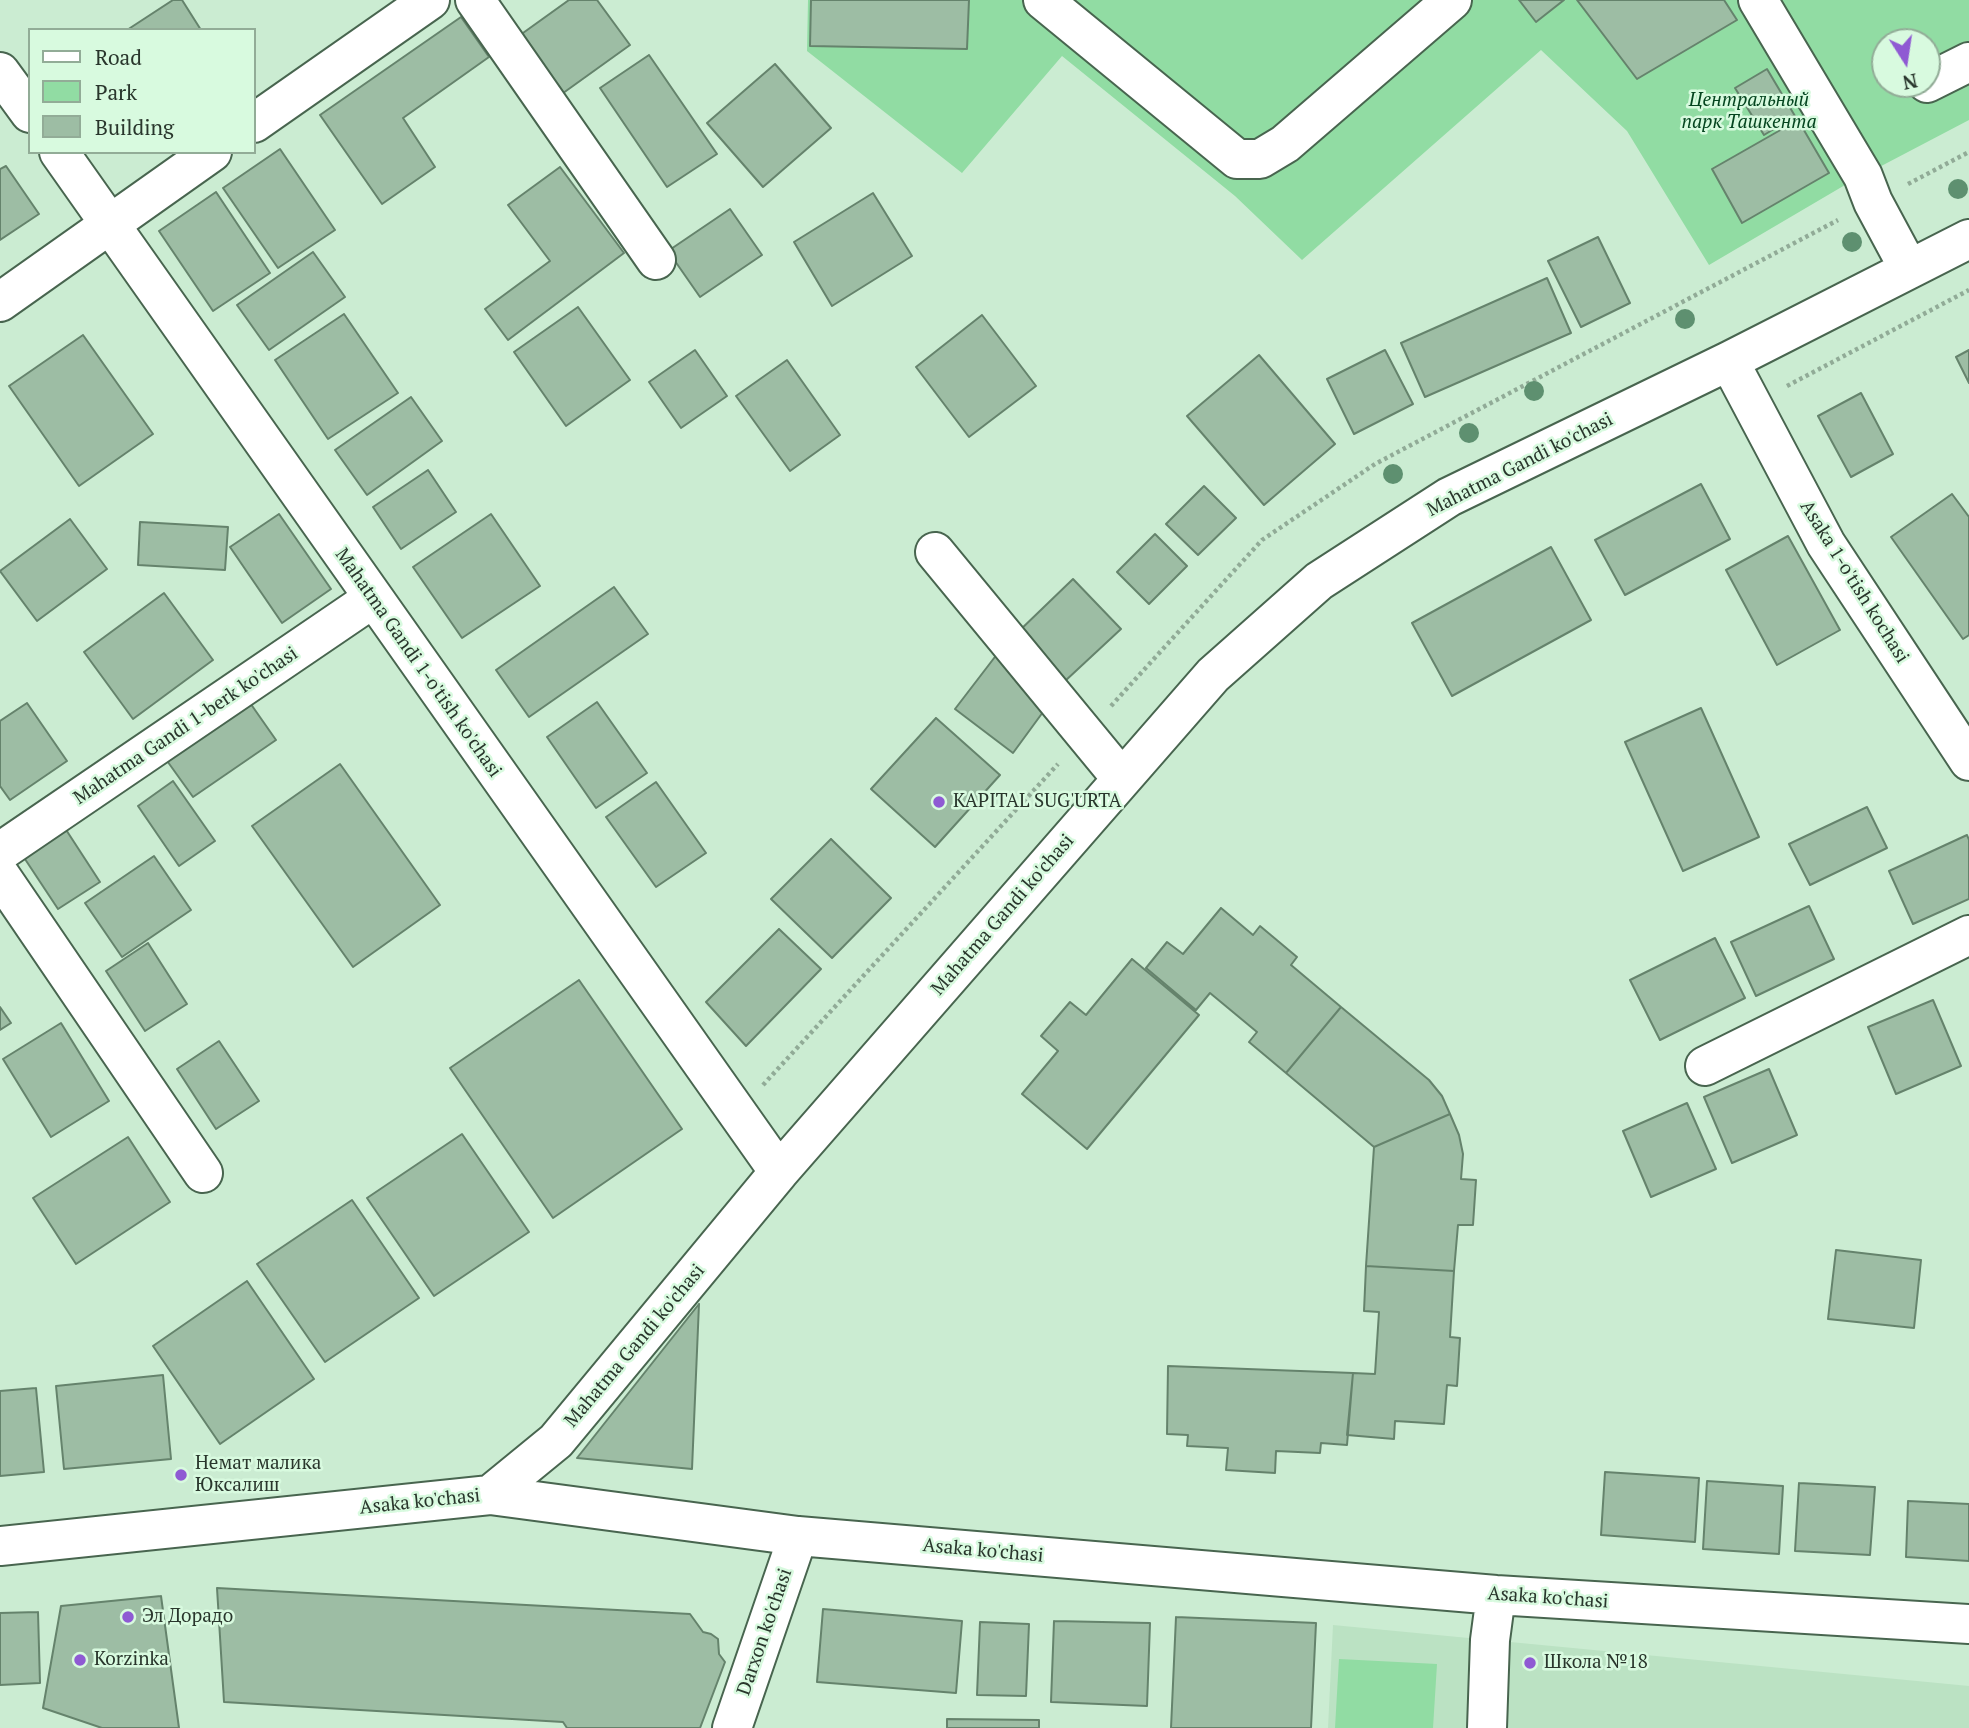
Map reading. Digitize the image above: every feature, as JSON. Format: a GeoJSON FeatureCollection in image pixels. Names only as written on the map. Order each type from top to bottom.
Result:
{"type":"FeatureCollection","features":[{"type":"Feature","properties":{"kind":"street"},"geometry":{"type":"LineString","coordinates":[[256,122],[430,0]]}},
{"type":"Feature","properties":{"kind":"street"},"geometry":{"type":"LineString","coordinates":[[475,0],[656,260]]}},
{"type":"Feature","properties":{"kind":"street"},"geometry":{"type":"LineString","coordinates":[[1043,0],[1237,159],[1260,159],[1286,144],[1452,0]]}},
{"type":"Feature","properties":{"kind":"street"},"geometry":{"type":"LineString","coordinates":[[1758,0],[1863,176],[1873,202],[1909,269]]}},
{"type":"Feature","properties":{"kind":"street"},"geometry":{"type":"LineString","coordinates":[[1941,76],[1969,62]]}},
{"type":"Feature","properties":{"kind":"street"},"geometry":{"type":"LineString","coordinates":[[0,72],[28,110]]}},
{"type":"Feature","properties":{"kind":"street","name":"Mahatma Gandi 1-o'tish ko'chasi"},"geometry":{"type":"LineString","coordinates":[[60,154],[779,1172]]}},
{"type":"Feature","properties":{"kind":"street"},"geometry":{"type":"LineString","coordinates":[[0,302],[209,154]]}},
{"type":"Feature","properties":{"kind":"street","name":"Mahatma Gandi ko'chasi"},"geometry":{"type":"LineString","coordinates":[[490,1495],[556,1441],[779,1172],[1213,675],[1319,581],[1449,497],[1729,361],[1969,239]]}},
{"type":"Feature","properties":{"kind":"street","name":"Asaka 1-o'tish kochasi"},"geometry":{"type":"LineString","coordinates":[[1729,361],[1826,544],[1969,761]]}},
{"type":"Feature","properties":{"kind":"street"},"geometry":{"type":"LineString","coordinates":[[935,552],[1122,779]]}},
{"type":"Feature","properties":{"kind":"street","name":"Mahatma Gandi 1-berk ko'chasi"},"geometry":{"type":"LineString","coordinates":[[0,852],[372,599]]}},
{"type":"Feature","properties":{"kind":"street"},"geometry":{"type":"LineString","coordinates":[[0,875],[203,1173]]}},
{"type":"Feature","properties":{"kind":"street"},"geometry":{"type":"LineString","coordinates":[[1705,1066],[1969,935]]}},
{"type":"Feature","properties":{"kind":"street","name":"Asaka ko'chasi"},"geometry":{"type":"LineString","coordinates":[[0,1546],[490,1495],[798,1536],[1496,1595],[1969,1624]]}},
{"type":"Feature","properties":{"kind":"street","name":"Darxon ko'chasi"},"geometry":{"type":"LineString","coordinates":[[732,1728],[798,1536]]}},
{"type":"Feature","properties":{"kind":"street"},"geometry":{"type":"LineString","coordinates":[[1488,1728],[1490,1640],[1496,1595]]}},
{"type":"Feature","properties":{"kind":"path"},"geometry":{"type":"LineString","coordinates":[[1752,404],[1969,290]]}},
{"type":"Feature","properties":{"kind":"shaded area","name":"Школа №18"},"geometry":{"type":"Polygon","coordinates":[[[1333,1625],[1969,1686],[1969,1728],[1328,1728],[1333,1625]]]}},
{"type":"Feature","properties":{"kind":"green space","name":"Центральный парк Ташкента"},"geometry":{"type":"Polygon","coordinates":[[[808,0],[1969,0],[1969,120],[1845,185],[1709,265],[1627,131],[1541,50],[1302,260],[1235,196],[1062,56],[962,173],[807,51],[808,0]]]}},
{"type":"Feature","properties":{"kind":"green space"},"geometry":{"type":"Polygon","coordinates":[[[1339,1659],[1437,1664],[1433,1728],[1335,1728],[1339,1659]]]}},
{"type":"Feature","properties":{"kind":"building"},"geometry":{"type":"Polygon","coordinates":[[[173,0],[182,0],[200,28],[130,28],[173,0]]]}},
{"type":"Feature","properties":{"kind":"building"},"geometry":{"type":"Polygon","coordinates":[[[569,0],[597,0],[630,45],[559,96],[516,38],[569,0]]]}},
{"type":"Feature","properties":{"kind":"building"},"geometry":{"type":"Polygon","coordinates":[[[811,0],[969,0],[967,49],[810,46],[811,0]]]}},
{"type":"Feature","properties":{"kind":"building"},"geometry":{"type":"Polygon","coordinates":[[[1519,0],[1564,0],[1536,22],[1519,0]]]}},
{"type":"Feature","properties":{"kind":"building"},"geometry":{"type":"Polygon","coordinates":[[[1577,0],[1724,0],[1737,20],[1637,79],[1577,0]]]}},
{"type":"Feature","properties":{"kind":"building"},"geometry":{"type":"Polygon","coordinates":[[[461,17],[489,57],[403,118],[435,167],[382,204],[320,115],[461,17]]]}},
{"type":"Feature","properties":{"kind":"building"},"geometry":{"type":"Polygon","coordinates":[[[649,55],[717,154],[667,187],[600,88],[649,55]]]}},
{"type":"Feature","properties":{"kind":"building"},"geometry":{"type":"Polygon","coordinates":[[[775,64],[831,128],[763,187],[707,123],[775,64]]]}},
{"type":"Feature","properties":{"kind":"building"},"geometry":{"type":"Polygon","coordinates":[[[1767,69],[1795,116],[1764,135],[1735,88],[1767,69]]]}},
{"type":"Feature","properties":{"kind":"building"},"geometry":{"type":"Polygon","coordinates":[[[1798,120],[1829,173],[1742,223],[1712,169],[1798,120]]]}},
{"type":"Feature","properties":{"kind":"building"},"geometry":{"type":"Polygon","coordinates":[[[280,149],[335,230],[278,268],[223,188],[280,149]]]}},
{"type":"Feature","properties":{"kind":"building"},"geometry":{"type":"Polygon","coordinates":[[[6,166],[39,214],[0,240],[0,169],[6,166]]]}},
{"type":"Feature","properties":{"kind":"building"},"geometry":{"type":"Polygon","coordinates":[[[560,167],[624,253],[508,340],[485,309],[550,261],[508,205],[560,167]]]}},
{"type":"Feature","properties":{"kind":"building"},"geometry":{"type":"Polygon","coordinates":[[[216,192],[270,273],[213,311],[159,231],[216,192]]]}},
{"type":"Feature","properties":{"kind":"building"},"geometry":{"type":"Polygon","coordinates":[[[873,193],[912,256],[832,306],[794,242],[873,193]]]}},
{"type":"Feature","properties":{"kind":"building"},"geometry":{"type":"Polygon","coordinates":[[[730,209],[762,255],[700,297],[668,251],[730,209]]]}},
{"type":"Feature","properties":{"kind":"building"},"geometry":{"type":"Polygon","coordinates":[[[1598,237],[1630,303],[1581,327],[1548,261],[1598,237]]]}},
{"type":"Feature","properties":{"kind":"building"},"geometry":{"type":"Polygon","coordinates":[[[313,252],[345,297],[269,350],[237,305],[313,252]]]}},
{"type":"Feature","properties":{"kind":"building"},"geometry":{"type":"Polygon","coordinates":[[[1547,278],[1571,333],[1425,397],[1401,343],[1547,278]]]}},
{"type":"Feature","properties":{"kind":"building"},"geometry":{"type":"Polygon","coordinates":[[[578,307],[630,380],[566,426],[514,352],[578,307]]]}},
{"type":"Feature","properties":{"kind":"building"},"geometry":{"type":"Polygon","coordinates":[[[344,314],[398,393],[328,439],[275,360],[344,314]]]}},
{"type":"Feature","properties":{"kind":"building"},"geometry":{"type":"Polygon","coordinates":[[[982,315],[1036,386],[969,437],[916,367],[982,315]]]}},
{"type":"Feature","properties":{"kind":"building"},"geometry":{"type":"Polygon","coordinates":[[[83,335],[153,434],[79,486],[9,386],[83,335]]]}},
{"type":"Feature","properties":{"kind":"building"},"geometry":{"type":"Polygon","coordinates":[[[695,350],[727,396],[681,428],[649,382],[695,350]]]}},
{"type":"Feature","properties":{"kind":"building"},"geometry":{"type":"Polygon","coordinates":[[[1385,350],[1413,404],[1354,434],[1327,379],[1385,350]]]}},
{"type":"Feature","properties":{"kind":"building"},"geometry":{"type":"Polygon","coordinates":[[[1969,350],[1969,383],[1956,357],[1969,350]]]}},
{"type":"Feature","properties":{"kind":"building"},"geometry":{"type":"Polygon","coordinates":[[[1259,355],[1335,444],[1264,505],[1187,416],[1259,355]]]}},
{"type":"Feature","properties":{"kind":"building"},"geometry":{"type":"Polygon","coordinates":[[[787,360],[840,435],[790,471],[736,396],[787,360]]]}},
{"type":"Feature","properties":{"kind":"building"},"geometry":{"type":"Polygon","coordinates":[[[1861,393],[1893,454],[1851,477],[1818,416],[1861,393]]]}},
{"type":"Feature","properties":{"kind":"building"},"geometry":{"type":"Polygon","coordinates":[[[411,397],[442,441],[367,495],[335,450],[411,397]]]}},
{"type":"Feature","properties":{"kind":"building"},"geometry":{"type":"Polygon","coordinates":[[[428,470],[456,512],[401,549],[373,507],[428,470]]]}},
{"type":"Feature","properties":{"kind":"building"},"geometry":{"type":"Polygon","coordinates":[[[1701,484],[1730,539],[1625,595],[1595,540],[1701,484]]]}},
{"type":"Feature","properties":{"kind":"building"},"geometry":{"type":"Polygon","coordinates":[[[1204,486],[1236,518],[1198,555],[1166,524],[1204,486]]]}},
{"type":"Feature","properties":{"kind":"building"},"geometry":{"type":"Polygon","coordinates":[[[1952,494],[1969,517],[1969,635],[1963,639],[1891,537],[1952,494]]]}},
{"type":"Feature","properties":{"kind":"building"},"geometry":{"type":"Polygon","coordinates":[[[279,514],[331,589],[282,623],[230,547],[279,514]]]}},
{"type":"Feature","properties":{"kind":"building"},"geometry":{"type":"Polygon","coordinates":[[[491,514],[540,586],[462,638],[413,567],[491,514]]]}},
{"type":"Feature","properties":{"kind":"building"},"geometry":{"type":"Polygon","coordinates":[[[70,519],[107,569],[37,621],[0,571],[70,519]]]}},
{"type":"Feature","properties":{"kind":"building"},"geometry":{"type":"Polygon","coordinates":[[[140,522],[228,527],[225,570],[138,565],[140,522]]]}},
{"type":"Feature","properties":{"kind":"building"},"geometry":{"type":"Polygon","coordinates":[[[1155,534],[1187,566],[1149,604],[1117,572],[1155,534]]]}},
{"type":"Feature","properties":{"kind":"building"},"geometry":{"type":"Polygon","coordinates":[[[1788,536],[1840,630],[1777,665],[1726,570],[1788,536]]]}},
{"type":"Feature","properties":{"kind":"building"},"geometry":{"type":"Polygon","coordinates":[[[1551,547],[1591,620],[1452,696],[1412,623],[1551,547]]]}},
{"type":"Feature","properties":{"kind":"building"},"geometry":{"type":"Polygon","coordinates":[[[1073,579],[1121,629],[1064,682],[1017,633],[1073,579]]]}},
{"type":"Feature","properties":{"kind":"building"},"geometry":{"type":"Polygon","coordinates":[[[614,587],[648,634],[529,717],[496,670],[614,587]]]}},
{"type":"Feature","properties":{"kind":"building"},"geometry":{"type":"Polygon","coordinates":[[[164,593],[213,660],[133,719],[84,652],[164,593]]]}},
{"type":"Feature","properties":{"kind":"building"},"geometry":{"type":"Polygon","coordinates":[[[1001,649],[1054,697],[1013,753],[955,709],[1001,649]]]}},
{"type":"Feature","properties":{"kind":"building"},"geometry":{"type":"Polygon","coordinates":[[[248,700],[276,740],[193,797],[165,758],[248,700]]]}},
{"type":"Feature","properties":{"kind":"building"},"geometry":{"type":"Polygon","coordinates":[[[597,702],[647,773],[596,808],[547,737],[597,702]]]}},
{"type":"Feature","properties":{"kind":"building"},"geometry":{"type":"Polygon","coordinates":[[[27,703],[67,761],[10,800],[0,786],[0,721],[27,703]]]}},
{"type":"Feature","properties":{"kind":"building"},"geometry":{"type":"Polygon","coordinates":[[[1701,708],[1759,837],[1683,871],[1625,742],[1701,708]]]}},
{"type":"Feature","properties":{"kind":"building"},"geometry":{"type":"Polygon","coordinates":[[[936,718],[1000,775],[935,847],[871,789],[936,718]]]}},
{"type":"Feature","properties":{"kind":"building"},"geometry":{"type":"Polygon","coordinates":[[[340,764],[440,905],[353,967],[252,826],[340,764]]]}},
{"type":"Feature","properties":{"kind":"building"},"geometry":{"type":"Polygon","coordinates":[[[173,781],[215,841],[179,866],[138,806],[173,781]]]}},
{"type":"Feature","properties":{"kind":"building"},"geometry":{"type":"Polygon","coordinates":[[[656,782],[706,853],[656,887],[606,817],[656,782]]]}},
{"type":"Feature","properties":{"kind":"building"},"geometry":{"type":"Polygon","coordinates":[[[1867,807],[1887,848],[1810,885],[1789,844],[1867,807]]]}},
{"type":"Feature","properties":{"kind":"building"},"geometry":{"type":"Polygon","coordinates":[[[61,822],[100,882],[58,909],[19,850],[61,822]]]}},
{"type":"Feature","properties":{"kind":"building"},"geometry":{"type":"Polygon","coordinates":[[[1967,835],[1969,899],[1913,924],[1889,871],[1967,835]]]}},
{"type":"Feature","properties":{"kind":"building"},"geometry":{"type":"Polygon","coordinates":[[[831,839],[891,898],[832,958],[771,899],[831,839]]]}},
{"type":"Feature","properties":{"kind":"building"},"geometry":{"type":"Polygon","coordinates":[[[154,856],[191,910],[122,957],[85,903],[154,856]]]}},
{"type":"Feature","properties":{"kind":"building"},"geometry":{"type":"Polygon","coordinates":[[[1809,906],[1834,959],[1756,996],[1731,942],[1809,906]]]}},
{"type":"Feature","properties":{"kind":"building"},"geometry":{"type":"Polygon","coordinates":[[[1221,908],[1253,935],[1260,926],[1297,957],[1291,965],[1341,1007],[1286,1073],[1249,1042],[1257,1032],[1210,993],[1196,1010],[1146,968],[1167,942],[1183,954],[1221,908]]]}},
{"type":"Feature","properties":{"kind":"building"},"geometry":{"type":"Polygon","coordinates":[[[779,929],[821,969],[746,1046],[706,1002],[779,929]]]}},
{"type":"Feature","properties":{"kind":"building"},"geometry":{"type":"Polygon","coordinates":[[[1715,938],[1745,998],[1660,1040],[1630,980],[1715,938]]]}},
{"type":"Feature","properties":{"kind":"building"},"geometry":{"type":"Polygon","coordinates":[[[148,943],[187,1004],[145,1031],[106,971],[148,943]]]}},
{"type":"Feature","properties":{"kind":"building"},"geometry":{"type":"Polygon","coordinates":[[[1132,959],[1199,1015],[1087,1149],[1022,1094],[1058,1051],[1041,1036],[1070,1002],[1086,1015],[1132,959]]]}},
{"type":"Feature","properties":{"kind":"building"},"geometry":{"type":"Polygon","coordinates":[[[579,980],[682,1129],[553,1218],[450,1068],[579,980]]]}},
{"type":"Feature","properties":{"kind":"building"},"geometry":{"type":"Polygon","coordinates":[[[1933,1000],[1961,1066],[1896,1094],[1868,1027],[1933,1000]]]}},
{"type":"Feature","properties":{"kind":"building"},"geometry":{"type":"Polygon","coordinates":[[[0,1007],[11,1023],[0,1030],[0,1007]]]}},
{"type":"Feature","properties":{"kind":"building"},"geometry":{"type":"Polygon","coordinates":[[[1341,1007],[1429,1080],[1442,1096],[1450,1114],[1374,1147],[1286,1073],[1341,1007]]]}},
{"type":"Feature","properties":{"kind":"building"},"geometry":{"type":"Polygon","coordinates":[[[61,1023],[109,1101],[51,1137],[3,1059],[61,1023]]]}},
{"type":"Feature","properties":{"kind":"building"},"geometry":{"type":"Polygon","coordinates":[[[219,1041],[259,1101],[216,1129],[177,1069],[219,1041]]]}},
{"type":"Feature","properties":{"kind":"building"},"geometry":{"type":"Polygon","coordinates":[[[1769,1069],[1797,1135],[1732,1163],[1704,1097],[1769,1069]]]}},
{"type":"Feature","properties":{"kind":"building"},"geometry":{"type":"Polygon","coordinates":[[[1687,1103],[1716,1169],[1651,1197],[1623,1131],[1687,1103]]]}},
{"type":"Feature","properties":{"kind":"building"},"geometry":{"type":"Polygon","coordinates":[[[1450,1114],[1463,1154],[1461,1179],[1476,1180],[1473,1225],[1458,1225],[1454,1271],[1366,1266],[1374,1147],[1450,1114]]]}},
{"type":"Feature","properties":{"kind":"building"},"geometry":{"type":"Polygon","coordinates":[[[462,1134],[529,1232],[434,1296],[367,1198],[462,1134]]]}},
{"type":"Feature","properties":{"kind":"building"},"geometry":{"type":"Polygon","coordinates":[[[128,1137],[170,1202],[76,1264],[33,1198],[128,1137]]]}},
{"type":"Feature","properties":{"kind":"building"},"geometry":{"type":"Polygon","coordinates":[[[352,1200],[419,1298],[325,1362],[257,1264],[352,1200]]]}},
{"type":"Feature","properties":{"kind":"building"},"geometry":{"type":"Polygon","coordinates":[[[1836,1250],[1921,1260],[1914,1328],[1828,1319],[1836,1250]]]}},
{"type":"Feature","properties":{"kind":"building"},"geometry":{"type":"Polygon","coordinates":[[[1366,1266],[1454,1271],[1450,1337],[1460,1338],[1457,1386],[1447,1385],[1444,1424],[1395,1421],[1394,1439],[1347,1435],[1353,1373],[1375,1374],[1379,1312],[1364,1311],[1366,1266]]]}},
{"type":"Feature","properties":{"kind":"building"},"geometry":{"type":"Polygon","coordinates":[[[247,1281],[314,1379],[220,1444],[153,1346],[247,1281]]]}},
{"type":"Feature","properties":{"kind":"building"},"geometry":{"type":"Polygon","coordinates":[[[699,1304],[692,1469],[577,1458],[699,1304]]]}},
{"type":"Feature","properties":{"kind":"building"},"geometry":{"type":"Polygon","coordinates":[[[1168,1366],[1353,1373],[1347,1445],[1321,1443],[1320,1453],[1276,1451],[1275,1473],[1226,1470],[1228,1448],[1187,1446],[1188,1435],[1167,1434],[1168,1366]]]}},
{"type":"Feature","properties":{"kind":"building"},"geometry":{"type":"Polygon","coordinates":[[[163,1375],[171,1459],[64,1469],[56,1386],[163,1375]]]}},
{"type":"Feature","properties":{"kind":"building"},"geometry":{"type":"Polygon","coordinates":[[[36,1388],[44,1472],[0,1476],[0,1391],[36,1388]]]}},
{"type":"Feature","properties":{"kind":"building"},"geometry":{"type":"Polygon","coordinates":[[[1605,1472],[1699,1478],[1695,1542],[1601,1535],[1605,1472]]]}},
{"type":"Feature","properties":{"kind":"building"},"geometry":{"type":"Polygon","coordinates":[[[1707,1481],[1783,1486],[1779,1554],[1703,1549],[1707,1481]]]}},
{"type":"Feature","properties":{"kind":"building"},"geometry":{"type":"Polygon","coordinates":[[[1799,1483],[1875,1487],[1870,1555],[1795,1551],[1799,1483]]]}},
{"type":"Feature","properties":{"kind":"building"},"geometry":{"type":"Polygon","coordinates":[[[1908,1501],[1969,1504],[1969,1561],[1906,1557],[1908,1501]]]}},
{"type":"Feature","properties":{"kind":"building"},"geometry":{"type":"Polygon","coordinates":[[[217,1588],[690,1614],[703,1632],[718,1639],[719,1654],[725,1662],[700,1728],[567,1728],[563,1722],[224,1702],[217,1588]]]}},
{"type":"Feature","properties":{"kind":"building"},"geometry":{"type":"Polygon","coordinates":[[[161,1596],[179,1728],[102,1728],[43,1708],[61,1606],[161,1596]]]}},
{"type":"Feature","properties":{"kind":"building"},"geometry":{"type":"Polygon","coordinates":[[[823,1609],[962,1621],[956,1693],[817,1682],[823,1609]]]}},
{"type":"Feature","properties":{"kind":"building"},"geometry":{"type":"Polygon","coordinates":[[[38,1612],[40,1683],[0,1685],[0,1613],[38,1612]]]}},
{"type":"Feature","properties":{"kind":"building"},"geometry":{"type":"Polygon","coordinates":[[[1176,1617],[1316,1623],[1311,1728],[1171,1728],[1176,1617]]]}},
{"type":"Feature","properties":{"kind":"building"},"geometry":{"type":"Polygon","coordinates":[[[1054,1621],[1150,1623],[1147,1706],[1051,1702],[1054,1621]]]}},
{"type":"Feature","properties":{"kind":"building"},"geometry":{"type":"Polygon","coordinates":[[[980,1622],[1029,1624],[1026,1696],[977,1695],[980,1622]]]}},
{"type":"Feature","properties":{"kind":"building"},"geometry":{"type":"Polygon","coordinates":[[[947,1719],[1039,1720],[1039,1728],[947,1728],[947,1719]]]}},
{"type":"Feature","properties":{"kind":"place","name":"KAPITAL SUG'URTA"},"geometry":{"type":"Point","coordinates":[939,802]}},
{"type":"Feature","properties":{"kind":"place","name":"Немат малика Юксалиш"},"geometry":{"type":"Point","coordinates":[181,1475]}},
{"type":"Feature","properties":{"kind":"place","name":"Эл Дорадо"},"geometry":{"type":"Point","coordinates":[128,1617]}},
{"type":"Feature","properties":{"kind":"place","name":"Korzinka"},"geometry":{"type":"Point","coordinates":[80,1660]}},
{"type":"Feature","properties":{"kind":"place","name":"Школа №18"},"geometry":{"type":"Point","coordinates":[1530,1663]}}]}
